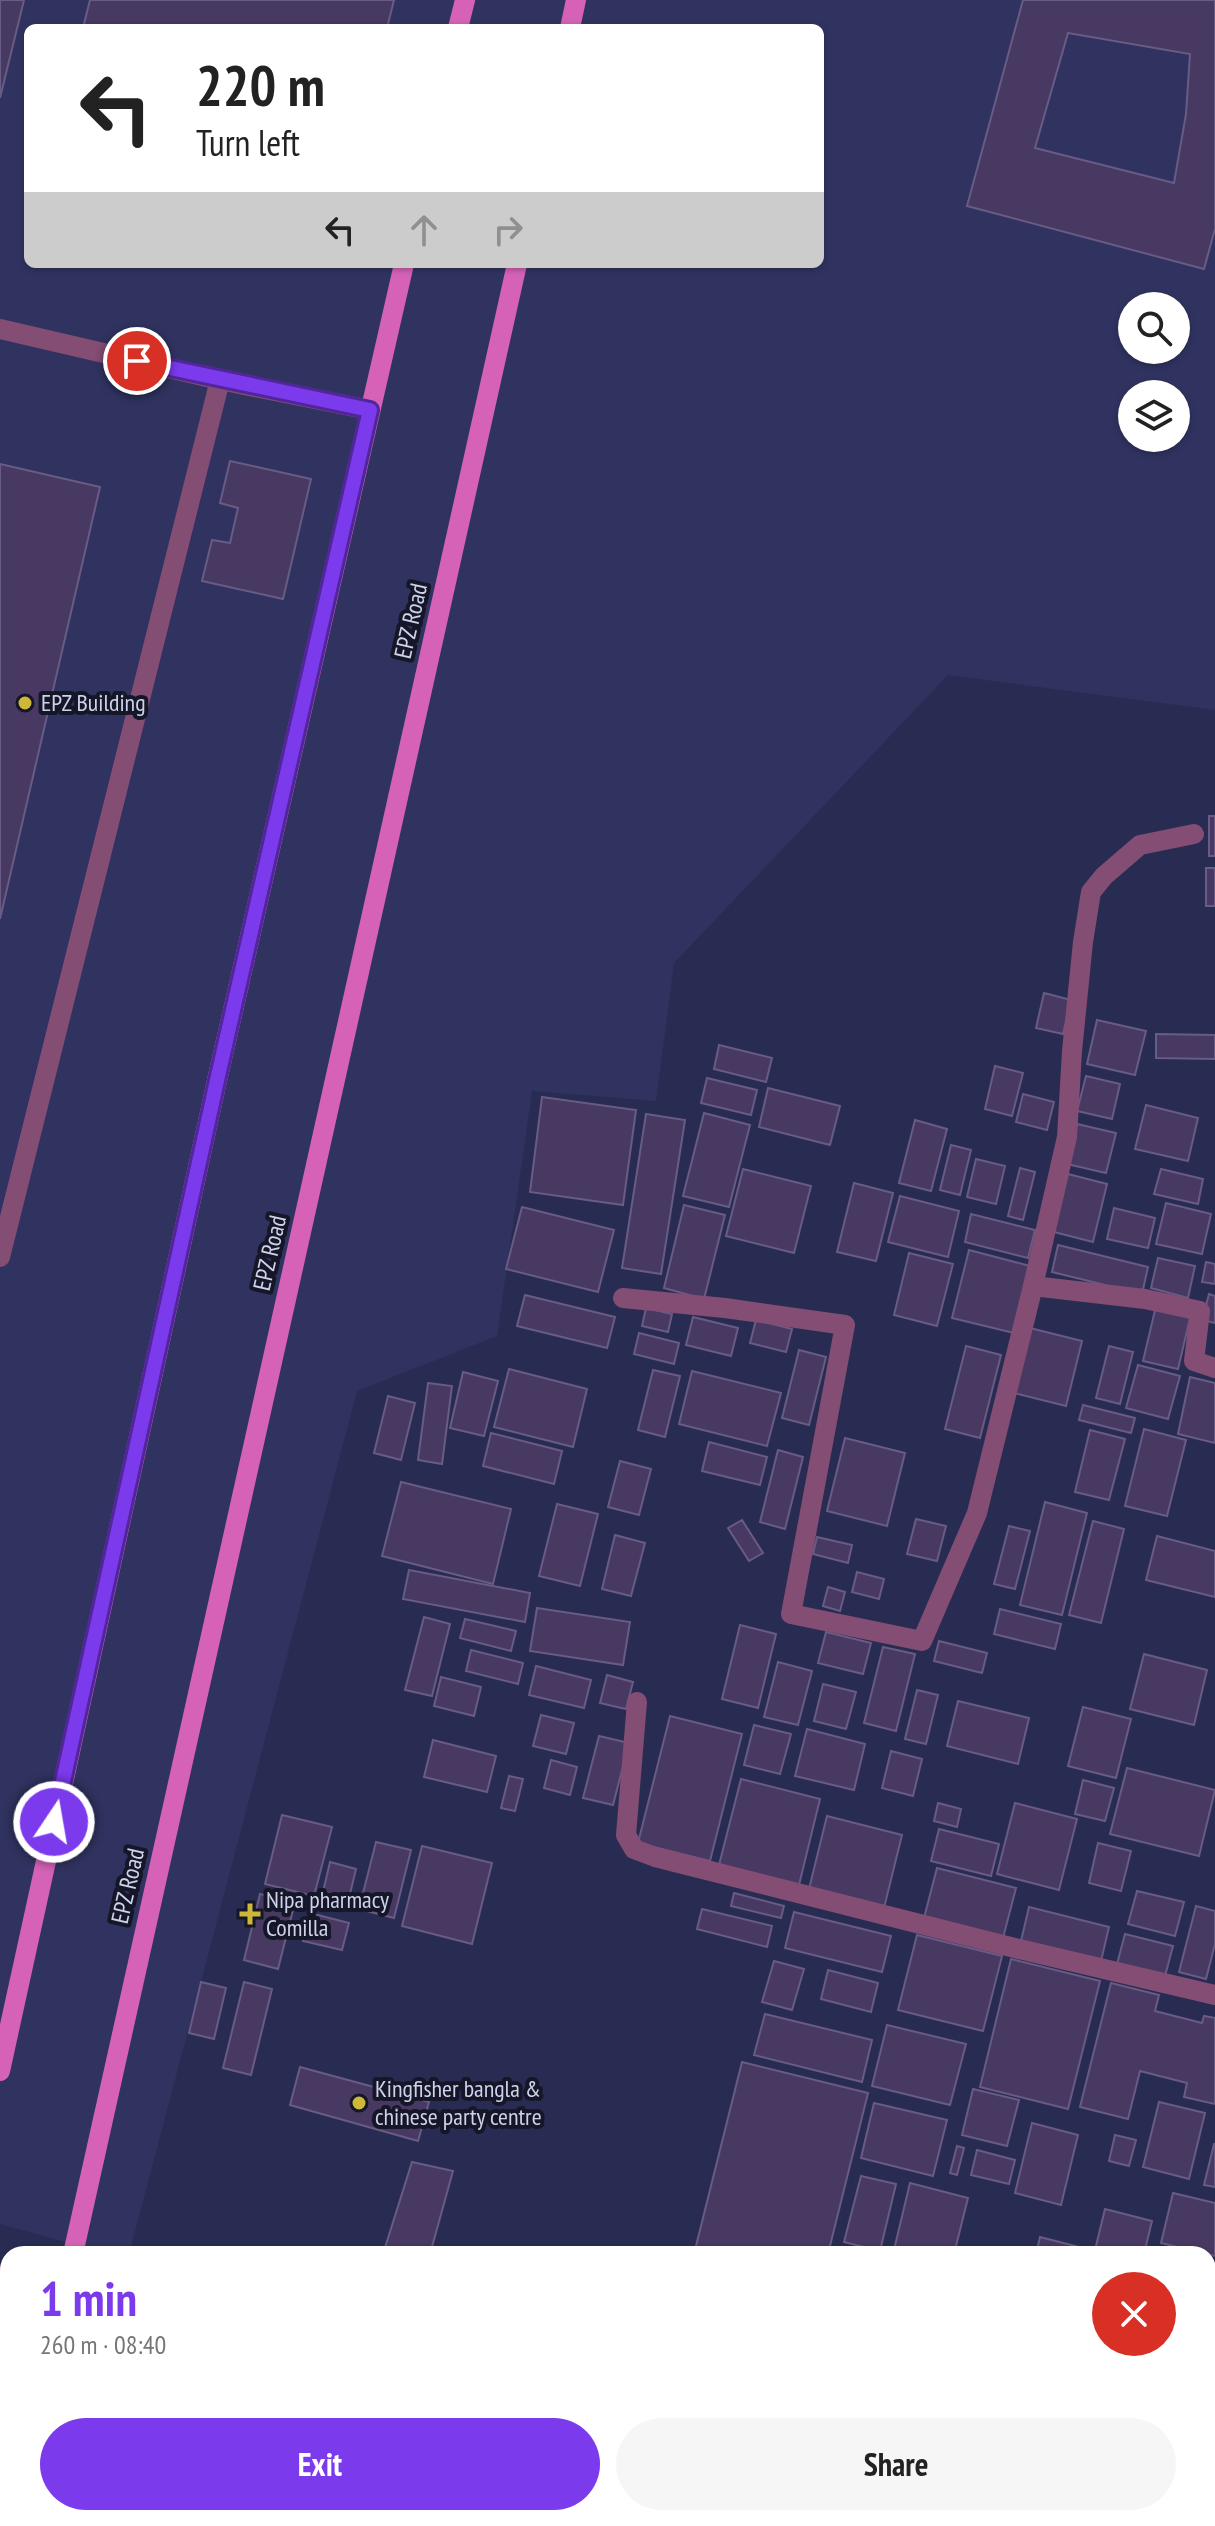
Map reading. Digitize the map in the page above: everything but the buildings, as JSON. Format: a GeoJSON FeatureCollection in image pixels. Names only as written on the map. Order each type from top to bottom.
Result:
{"type":"FeatureCollection","features":[{"type":"Feature","properties":{"kind":"main road"},"geometry":{"type":"LineString","coordinates":[[459,24],[465,0]]}},
{"type":"Feature","properties":{"kind":"main road"},"geometry":{"type":"LineString","coordinates":[[571,24],[576,0]]}},
{"type":"Feature","properties":{"kind":"main road"},"geometry":{"type":"LineString","coordinates":[[0,2071],[218,1076],[403,268]]}},
{"type":"Feature","properties":{"kind":"main road","name":"EPZ Road"},"geometry":{"type":"LineString","coordinates":[[75,2246],[516,268]]}},
{"type":"Feature","properties":{"kind":"street"},"geometry":{"type":"LineString","coordinates":[[0,329],[220,380],[370,410]]}},
{"type":"Feature","properties":{"kind":"street"},"geometry":{"type":"LineString","coordinates":[[0,1257],[220,380]]}},
{"type":"Feature","properties":{"kind":"street"},"geometry":{"type":"LineString","coordinates":[[623,1298],[845,1325],[791,1614],[922,1641],[977,1513],[1067,1137],[1072,1051],[1091,892],[1104,876],[1140,845],[1194,834]]}},
{"type":"Feature","properties":{"kind":"street"},"geometry":{"type":"LineString","coordinates":[[1033,1286],[1145,1299],[1200,1311],[1194,1361],[1215,1368]]}},
{"type":"Feature","properties":{"kind":"street"},"geometry":{"type":"LineString","coordinates":[[637,1702],[626,1835],[634,1849],[919,1924],[1215,1995]]}},
{"type":"Feature","properties":{"kind":"shaded area"},"geometry":{"type":"Polygon","coordinates":[[[0,0],[1215,0],[1215,710],[948,675],[674,963],[656,1101],[532,1091],[497,1336],[357,1391],[131,2246],[81,2246],[0,2224],[0,0]]]}},
{"type":"Feature","properties":{"kind":"place","name":"EPZ Building"},"geometry":{"type":"Point","coordinates":[25,703]}},
{"type":"Feature","properties":{"kind":"place","name":"Nipa pharmacy Comilla"},"geometry":{"type":"Point","coordinates":[250,1914]}},
{"type":"Feature","properties":{"kind":"place","name":"Kingfisher bangla & chinese party centre"},"geometry":{"type":"Point","coordinates":[359,2103]}},
{"type":"Feature","properties":{"kind":"route"},"geometry":{"type":"LineString","coordinates":[[54,1822],[218,1076],[370,410],[137,361]]}}]}
